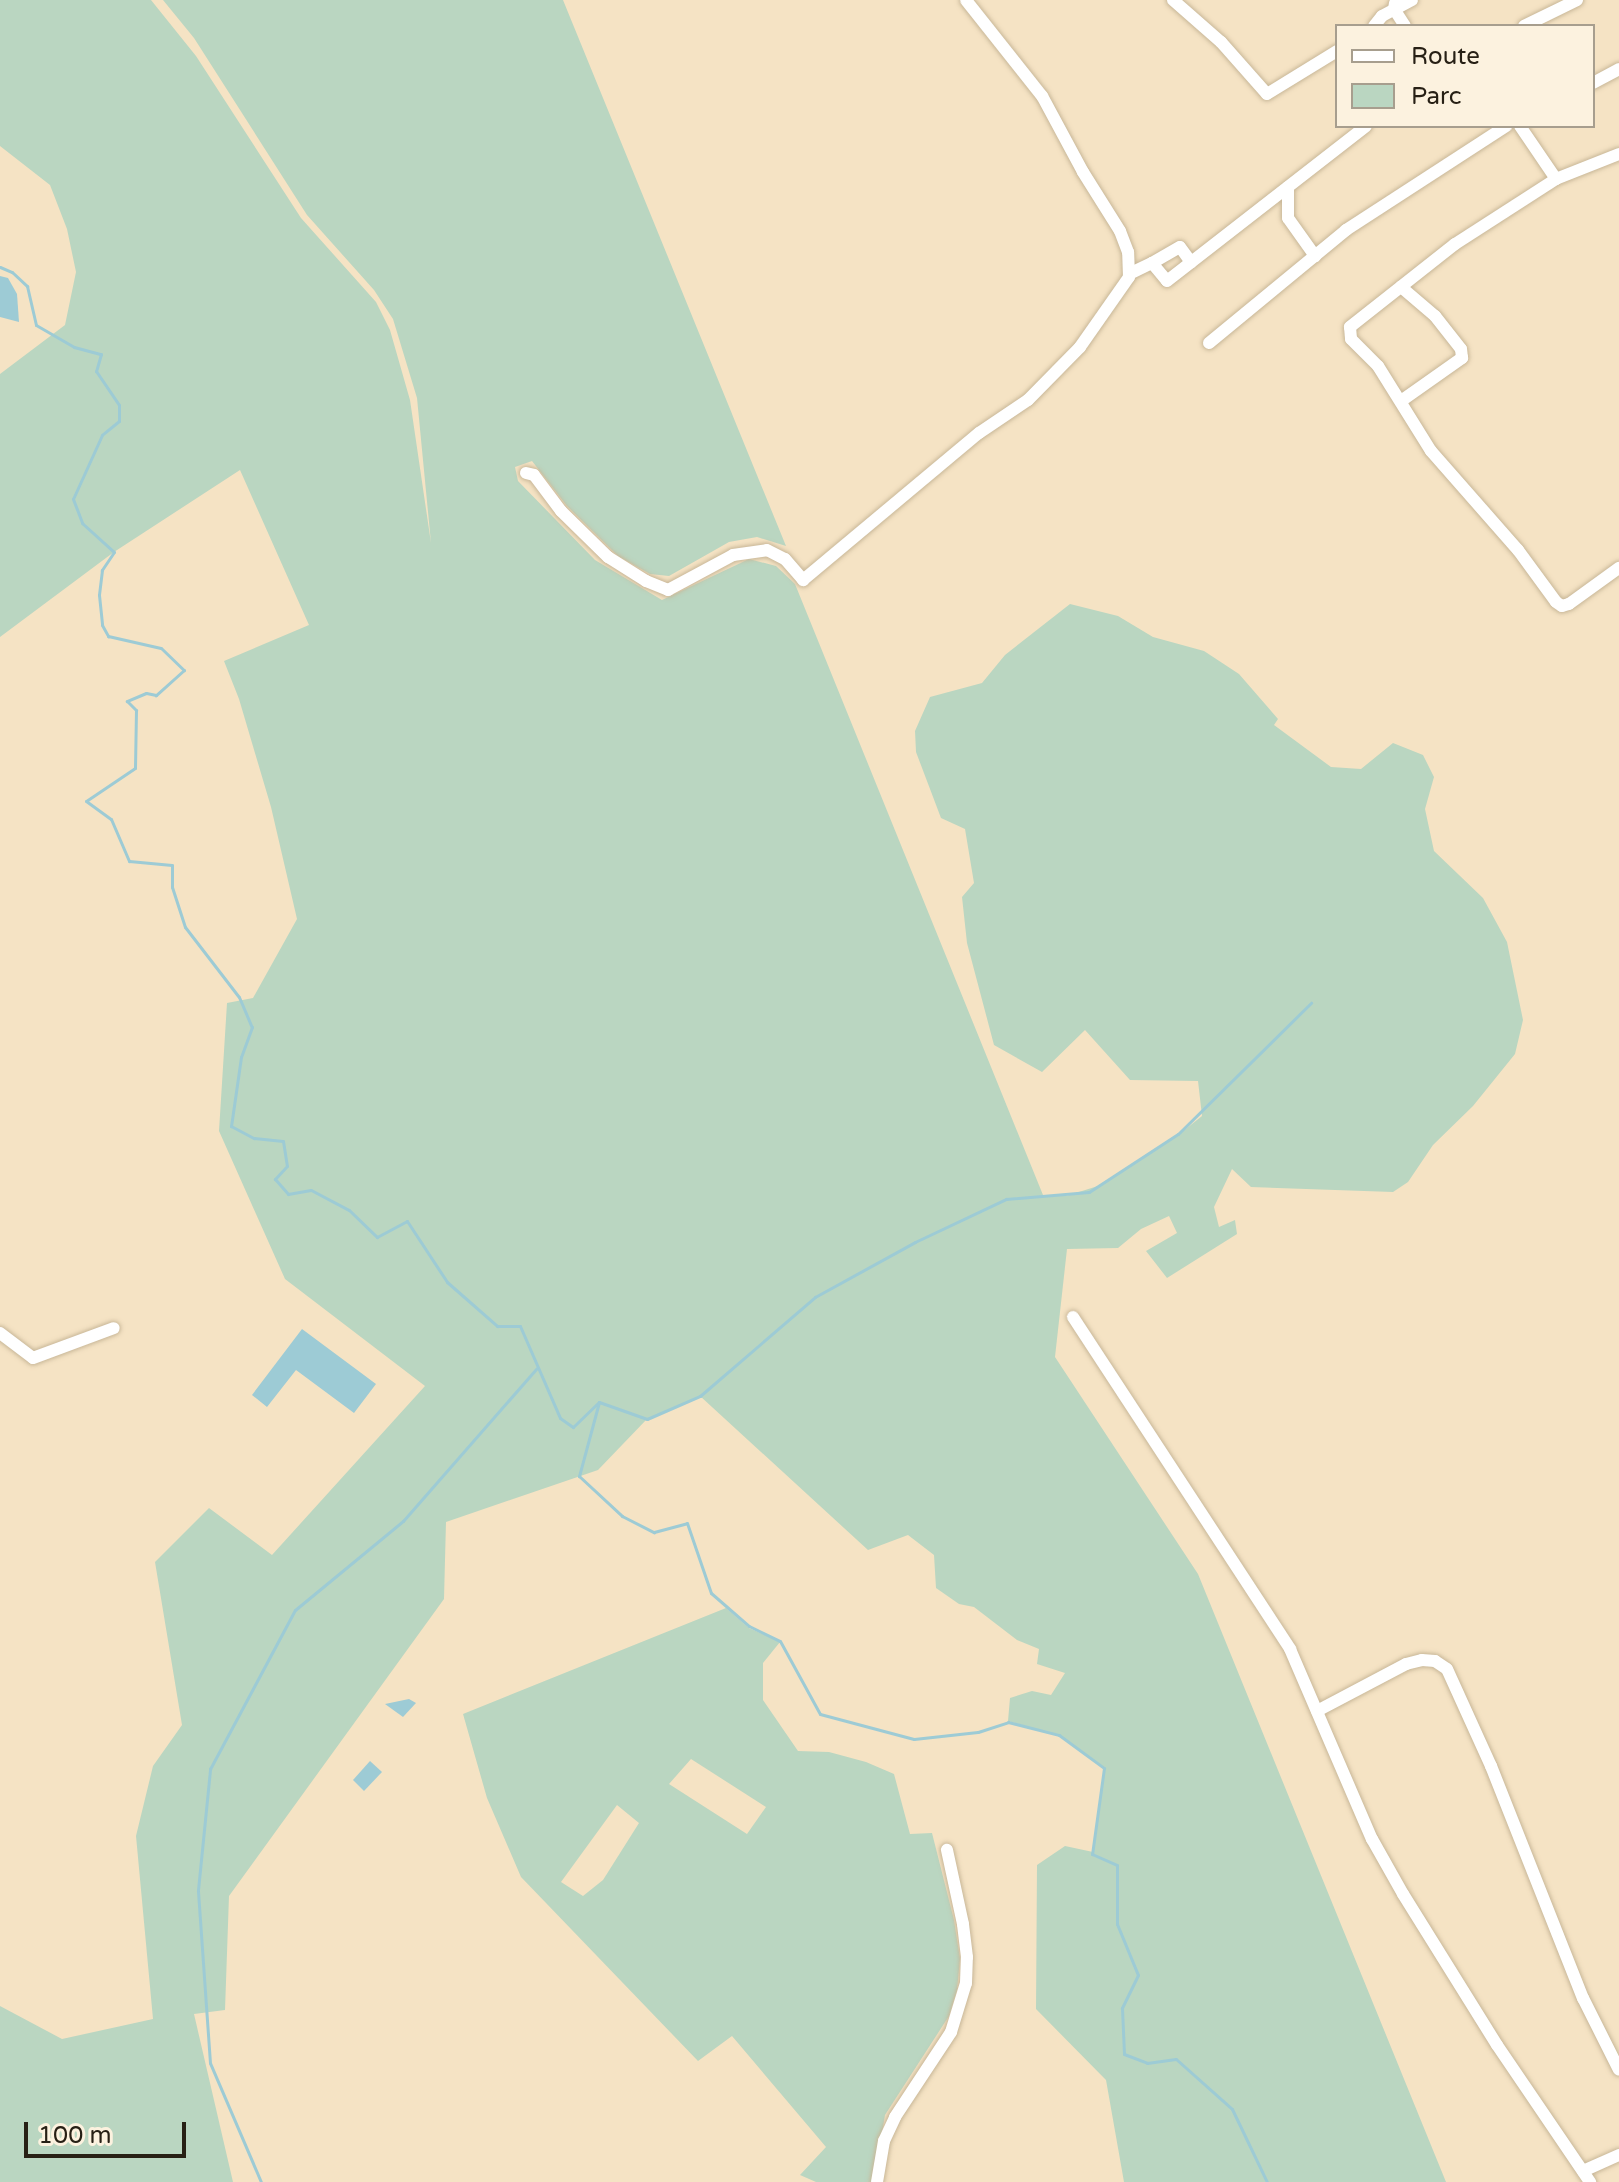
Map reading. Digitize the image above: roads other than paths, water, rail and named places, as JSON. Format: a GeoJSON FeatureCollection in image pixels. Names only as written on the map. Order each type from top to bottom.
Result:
{"type":"FeatureCollection","features":[{"type":"Feature","properties":{"kind":"street"},"geometry":{"type":"LineString","coordinates":[[966,0],[1042,96],[1083,172],[1120,231],[1128,252],[1129,274]]}},
{"type":"Feature","properties":{"kind":"street"},"geometry":{"type":"LineString","coordinates":[[1173,0],[1221,42],[1267,94],[1335,52]]}},
{"type":"Feature","properties":{"kind":"street"},"geometry":{"type":"LineString","coordinates":[[1528,24],[1577,0]]}},
{"type":"Feature","properties":{"kind":"street"},"geometry":{"type":"LineString","coordinates":[[1376,24],[1403,2]]}},
{"type":"Feature","properties":{"kind":"street"},"geometry":{"type":"LineString","coordinates":[[1403,2],[1405,24]]}},
{"type":"Feature","properties":{"kind":"street"},"geometry":{"type":"LineString","coordinates":[[1595,82],[1619,69]]}},
{"type":"Feature","properties":{"kind":"street"},"geometry":{"type":"LineString","coordinates":[[1152,263],[1167,281],[1363,128]]}},
{"type":"Feature","properties":{"kind":"street"},"geometry":{"type":"LineString","coordinates":[[1209,343],[1346,230],[1503,128]]}},
{"type":"Feature","properties":{"kind":"street"},"geometry":{"type":"LineString","coordinates":[[1521,128],[1556,179]]}},
{"type":"Feature","properties":{"kind":"street"},"geometry":{"type":"LineString","coordinates":[[1619,154],[1556,179],[1455,244],[1350,327],[1351,339],[1378,366],[1431,451],[1518,550],[1556,602],[1562,606],[1569,604],[1619,568]]}},
{"type":"Feature","properties":{"kind":"street"},"geometry":{"type":"LineString","coordinates":[[1288,187],[1288,218],[1315,256]]}},
{"type":"Feature","properties":{"kind":"street"},"geometry":{"type":"LineString","coordinates":[[526,473],[534,475],[561,511],[608,557],[668,590],[733,555],[758,550],[767,550],[785,559],[803,580],[979,433],[1043,386],[1080,347],[1129,274],[1180,247],[1191,262]]}},
{"type":"Feature","properties":{"kind":"street"},"geometry":{"type":"LineString","coordinates":[[1401,287],[1435,316],[1461,349],[1462,358],[1401,401]]}},
{"type":"Feature","properties":{"kind":"street"},"geometry":{"type":"LineString","coordinates":[[1073,1317],[1290,1649],[1372,1839],[1497,2045],[1587,2177],[1619,2155]]}},
{"type":"Feature","properties":{"kind":"street"},"geometry":{"type":"LineString","coordinates":[[0,1333],[33,1358],[70,1341],[114,1328]]}},
{"type":"Feature","properties":{"kind":"street"},"geometry":{"type":"LineString","coordinates":[[1317,1711],[1406,1664],[1435,1661],[1447,1669],[1491,1766],[1583,1998],[1619,2070]]}},
{"type":"Feature","properties":{"kind":"street"},"geometry":{"type":"LineString","coordinates":[[877,2182],[884,2141],[895,2117],[951,2032],[966,1983],[964,1935],[947,1850]]}},
{"type":"Feature","properties":{"kind":"water"},"geometry":{"type":"Polygon","coordinates":[[[0,276],[8,278],[17,294],[19,322],[0,317],[0,276]]]}},
{"type":"Feature","properties":{"kind":"water"},"geometry":{"type":"Polygon","coordinates":[[[302,1329],[376,1384],[354,1413],[296,1370],[267,1407],[252,1395],[302,1329]]]}},
{"type":"Feature","properties":{"kind":"water"},"geometry":{"type":"Polygon","coordinates":[[[409,1699],[416,1703],[403,1717],[385,1704],[409,1699]]]}},
{"type":"Feature","properties":{"kind":"water"},"geometry":{"type":"Polygon","coordinates":[[[370,1761],[382,1772],[364,1791],[353,1780],[370,1761]]]}},
{"type":"Feature","properties":{"kind":"waterway"},"geometry":{"type":"LineString","coordinates":[[0,267],[12,272],[27,286],[36,325],[74,347],[101,354],[96,371],[119,405],[119,421],[102,435],[73,499],[82,523],[114,552],[102,570],[99,595],[102,625],[108,636],[161,648],[184,670],[156,695],[146,693],[127,701],[136,710],[135,768],[86,801],[111,819],[129,861],[172,865],[172,887],[185,927],[239,997],[252,1027],[241,1057],[231,1126],[254,1138],[283,1141],[287,1166],[275,1179],[288,1194],[311,1190],[349,1210],[377,1237],[407,1221],[447,1282],[497,1326],[520,1326],[560,1418],[573,1427],[599,1402],[579,1476],[622,1516],[654,1532],[687,1523],[711,1593],[749,1626],[780,1641],[820,1714],[914,1739],[978,1732],[1008,1722],[1059,1735],[1104,1768],[1092,1854],[1117,1865],[1117,1924],[1138,1975],[1122,2008],[1124,2054],[1147,2063],[1176,2059],[1232,2109],[1267,2182]]}},
{"type":"Feature","properties":{"kind":"waterway"},"geometry":{"type":"LineString","coordinates":[[599,1402],[647,1419],[700,1396],[815,1297],[915,1242],[1006,1199],[1089,1192],[1178,1134],[1311,1003]]}},
{"type":"Feature","properties":{"kind":"waterway"},"geometry":{"type":"LineString","coordinates":[[261,2182],[210,2063],[198,1890],[210,1769],[295,1610],[403,1521],[537,1368]]}}]}
